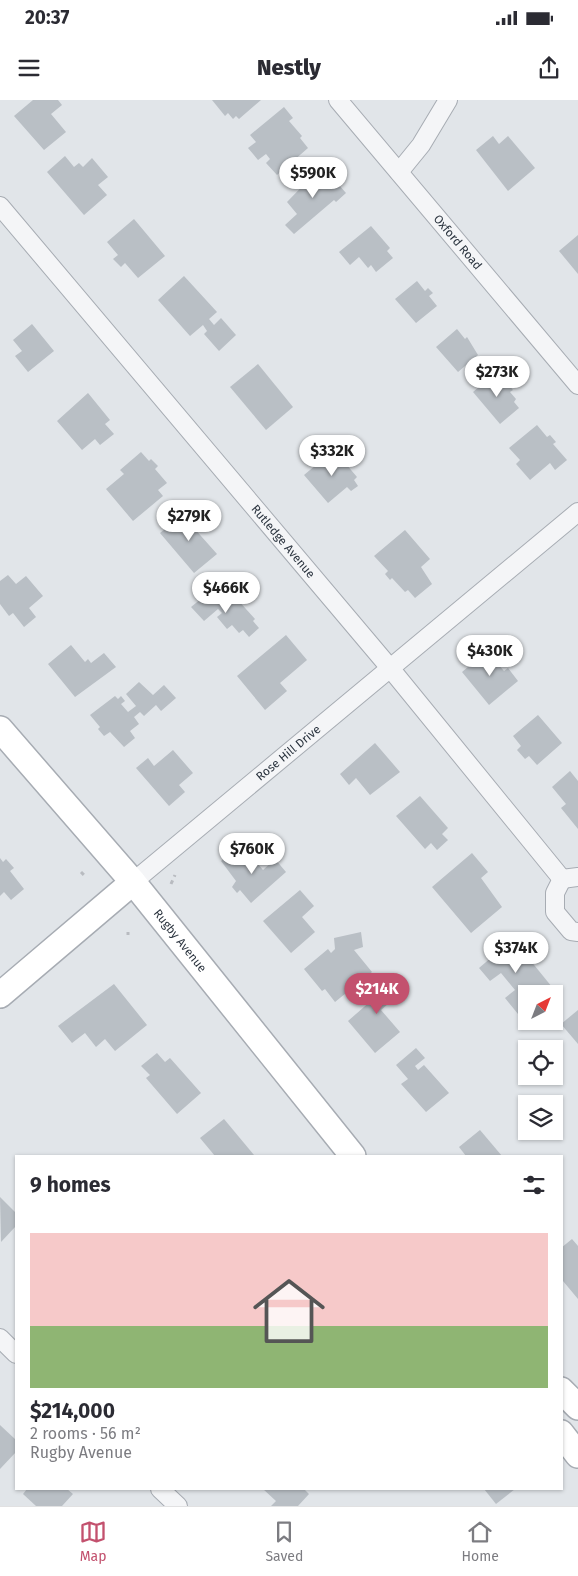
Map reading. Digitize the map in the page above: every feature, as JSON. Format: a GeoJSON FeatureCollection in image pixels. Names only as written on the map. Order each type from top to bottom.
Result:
{"type":"FeatureCollection","features":[{"type":"Feature","properties":{"kind":"street","name":"Oxford Road"},"geometry":{"type":"LineString","coordinates":[[338,100],[578,385]]}},
{"type":"Feature","properties":{"kind":"street"},"geometry":{"type":"LineString","coordinates":[[399,172],[421,145],[448,100]]}},
{"type":"Feature","properties":{"kind":"street","name":"Rutledge Avenue"},"geometry":{"type":"LineString","coordinates":[[0,206],[570,878],[555,893],[555,912],[571,931],[578,932]]}},
{"type":"Feature","properties":{"kind":"street","name":"Rose Hill Drive"},"geometry":{"type":"LineString","coordinates":[[0,995],[578,512]]}},
{"type":"Feature","properties":{"kind":"street","name":"Rugby Avenue"},"geometry":{"type":"LineString","coordinates":[[0,729],[133,882],[352,1155]]}},
{"type":"Feature","properties":{"kind":"street"},"geometry":{"type":"LineString","coordinates":[[0,1338],[15,1353]]}},
{"type":"Feature","properties":{"kind":"street"},"geometry":{"type":"LineString","coordinates":[[563,1392],[578,1407]]}},
{"type":"Feature","properties":{"kind":"street"},"geometry":{"type":"LineString","coordinates":[[563,1436],[578,1455]]}},
{"type":"Feature","properties":{"kind":"street"},"geometry":{"type":"LineString","coordinates":[[161,1490],[178,1506]]}},
{"type":"Feature","properties":{"kind":"path"},"geometry":{"type":"LineString","coordinates":[[81,872],[85,876]]}},
{"type":"Feature","properties":{"kind":"path"},"geometry":{"type":"LineString","coordinates":[[171,884],[175,875]]}},
{"type":"Feature","properties":{"kind":"building"},"geometry":{"type":"Polygon","coordinates":[[[33,100],[58,100],[62,105],[51,114],[66,132],[44,150],[14,116],[33,100]]]}},
{"type":"Feature","properties":{"kind":"building"},"geometry":{"type":"Polygon","coordinates":[[[212,100],[261,100],[239,119],[236,116],[233,119],[228,113],[225,116],[212,100]]]}},
{"type":"Feature","properties":{"kind":"building"},"geometry":{"type":"Polygon","coordinates":[[[284,107],[293,118],[289,121],[302,136],[300,138],[308,148],[277,175],[266,163],[270,159],[266,154],[258,160],[248,148],[256,142],[250,135],[284,107]]]}},
{"type":"Feature","properties":{"kind":"building"},"geometry":{"type":"Polygon","coordinates":[[[493,136],[499,144],[508,136],[535,168],[508,191],[476,150],[493,136]]]}},
{"type":"Feature","properties":{"kind":"building"},"geometry":{"type":"Polygon","coordinates":[[[65,156],[74,167],[79,163],[83,167],[92,158],[108,177],[98,185],[107,195],[84,215],[47,172],[65,156]]]}},
{"type":"Feature","properties":{"kind":"building"},"geometry":{"type":"Polygon","coordinates":[[[322,166],[346,193],[336,202],[334,200],[294,234],[285,225],[297,214],[287,202],[322,166]]]}},
{"type":"Feature","properties":{"kind":"building"},"geometry":{"type":"Polygon","coordinates":[[[134,219],[165,256],[138,278],[125,263],[121,267],[113,259],[118,255],[107,242],[134,219]]]}},
{"type":"Feature","properties":{"kind":"building"},"geometry":{"type":"Polygon","coordinates":[[[371,226],[390,248],[387,251],[393,258],[376,272],[371,265],[368,268],[359,257],[350,265],[339,252],[371,226]]]}},
{"type":"Feature","properties":{"kind":"building"},"geometry":{"type":"Polygon","coordinates":[[[578,235],[578,274],[559,251],[578,235]]]}},
{"type":"Feature","properties":{"kind":"building"},"geometry":{"type":"Polygon","coordinates":[[[184,276],[217,312],[209,319],[214,325],[221,318],[236,335],[219,351],[204,334],[207,331],[203,325],[190,336],[158,300],[184,276]]]}},
{"type":"Feature","properties":{"kind":"building"},"geometry":{"type":"Polygon","coordinates":[[[417,281],[425,291],[428,288],[433,293],[429,296],[437,306],[416,323],[395,299],[417,281]]]}},
{"type":"Feature","properties":{"kind":"building"},"geometry":{"type":"Polygon","coordinates":[[[32,324],[54,351],[28,372],[15,356],[22,351],[13,340],[32,324]]]}},
{"type":"Feature","properties":{"kind":"building"},"geometry":{"type":"Polygon","coordinates":[[[457,329],[465,339],[467,337],[478,355],[458,372],[436,347],[457,329]]]}},
{"type":"Feature","properties":{"kind":"building"},"geometry":{"type":"Polygon","coordinates":[[[258,364],[293,407],[266,430],[230,387],[258,364]]]}},
{"type":"Feature","properties":{"kind":"building"},"geometry":{"type":"Polygon","coordinates":[[[495,373],[505,385],[507,383],[513,390],[510,392],[516,399],[514,402],[519,408],[500,424],[473,392],[495,373]]]}},
{"type":"Feature","properties":{"kind":"building"},"geometry":{"type":"Polygon","coordinates":[[[88,393],[110,420],[105,424],[114,434],[100,445],[95,439],[82,450],[57,421],[88,393]]]}},
{"type":"Feature","properties":{"kind":"building"},"geometry":{"type":"Polygon","coordinates":[[[537,425],[547,437],[550,435],[556,442],[553,444],[567,460],[555,470],[550,463],[530,480],[516,464],[520,460],[509,448],[537,425]]]}},
{"type":"Feature","properties":{"kind":"building"},"geometry":{"type":"Polygon","coordinates":[[[334,450],[357,477],[354,480],[358,486],[351,491],[347,487],[328,503],[304,475],[334,450]]]}},
{"type":"Feature","properties":{"kind":"building"},"geometry":{"type":"Polygon","coordinates":[[[141,452],[149,461],[151,459],[158,466],[155,469],[167,483],[158,490],[163,496],[133,521],[106,489],[124,474],[120,470],[141,452]]]}},
{"type":"Feature","properties":{"kind":"building"},"geometry":{"type":"Polygon","coordinates":[[[188,511],[198,523],[193,527],[217,554],[194,573],[160,533],[188,511]]]}},
{"type":"Feature","properties":{"kind":"building"},"geometry":{"type":"Polygon","coordinates":[[[405,530],[430,559],[421,567],[432,584],[415,598],[408,590],[405,592],[392,578],[390,580],[385,574],[388,571],[374,556],[405,530]]]}},
{"type":"Feature","properties":{"kind":"building"},"geometry":{"type":"Polygon","coordinates":[[[8,575],[16,584],[26,576],[43,596],[29,608],[36,617],[24,627],[13,613],[9,616],[0,604],[0,581],[8,575]]]}},
{"type":"Feature","properties":{"kind":"building"},"geometry":{"type":"Polygon","coordinates":[[[212,590],[227,608],[237,599],[255,619],[253,621],[259,628],[249,637],[243,630],[239,633],[232,625],[227,629],[217,617],[222,613],[218,609],[204,621],[191,607],[212,590]]]}},
{"type":"Feature","properties":{"kind":"building"},"geometry":{"type":"Polygon","coordinates":[[[286,635],[307,660],[280,683],[287,691],[265,710],[237,676],[286,635]]]}},
{"type":"Feature","properties":{"kind":"building"},"geometry":{"type":"Polygon","coordinates":[[[71,645],[85,662],[88,659],[91,663],[104,653],[116,667],[75,697],[48,664],[71,645]]]}},
{"type":"Feature","properties":{"kind":"building"},"geometry":{"type":"Polygon","coordinates":[[[488,650],[493,657],[498,653],[502,658],[497,663],[504,671],[508,668],[518,681],[489,705],[462,672],[488,650]]]}},
{"type":"Feature","properties":{"kind":"building"},"geometry":{"type":"Polygon","coordinates":[[[139,682],[153,695],[164,685],[176,698],[161,711],[156,705],[144,716],[140,712],[134,717],[139,724],[130,731],[135,738],[124,747],[110,732],[104,736],[98,729],[100,727],[90,715],[115,696],[118,699],[121,696],[125,701],[121,704],[128,712],[136,706],[126,694],[139,682]]]}},
{"type":"Feature","properties":{"kind":"building"},"geometry":{"type":"Polygon","coordinates":[[[538,715],[562,743],[537,765],[529,756],[525,759],[517,750],[521,746],[513,736],[538,715]]]}},
{"type":"Feature","properties":{"kind":"building"},"geometry":{"type":"Polygon","coordinates":[[[375,743],[400,772],[370,795],[356,778],[349,785],[340,774],[375,743]]]}},
{"type":"Feature","properties":{"kind":"building"},"geometry":{"type":"Polygon","coordinates":[[[173,750],[193,773],[179,785],[185,792],[169,806],[136,768],[148,758],[154,766],[173,750]]]}},
{"type":"Feature","properties":{"kind":"building"},"geometry":{"type":"Polygon","coordinates":[[[570,771],[578,781],[578,829],[561,808],[566,804],[552,787],[570,771]]]}},
{"type":"Feature","properties":{"kind":"building"},"geometry":{"type":"Polygon","coordinates":[[[420,796],[448,828],[442,834],[448,840],[437,850],[431,843],[425,849],[396,816],[420,796]]]}},
{"type":"Feature","properties":{"kind":"building"},"geometry":{"type":"Polygon","coordinates":[[[246,850],[263,870],[275,859],[286,872],[251,903],[240,890],[237,893],[232,887],[236,881],[221,861],[232,851],[237,858],[246,850]]]}},
{"type":"Feature","properties":{"kind":"building"},"geometry":{"type":"Polygon","coordinates":[[[472,853],[488,872],[481,878],[502,907],[471,933],[432,887],[472,853]]]}},
{"type":"Feature","properties":{"kind":"building"},"geometry":{"type":"Polygon","coordinates":[[[0,858],[3,862],[6,859],[14,868],[10,871],[24,889],[11,900],[4,892],[0,896],[0,858]]]}},
{"type":"Feature","properties":{"kind":"building"},"geometry":{"type":"Polygon","coordinates":[[[300,890],[314,906],[302,917],[315,932],[291,953],[263,921],[300,890]]]}},
{"type":"Feature","properties":{"kind":"building"},"geometry":{"type":"Polygon","coordinates":[[[361,932],[363,947],[354,950],[372,972],[335,1002],[325,989],[322,991],[304,969],[328,949],[331,953],[335,949],[334,938],[361,932]]]}},
{"type":"Feature","properties":{"kind":"building"},"geometry":{"type":"Polygon","coordinates":[[[513,939],[550,985],[518,985],[518,1014],[505,998],[515,990],[501,973],[490,981],[479,968],[513,939]]]}},
{"type":"Feature","properties":{"kind":"building"},"geometry":{"type":"Polygon","coordinates":[[[386,974],[403,991],[381,1010],[400,1032],[375,1053],[348,1021],[372,1000],[365,992],[386,974]]]}},
{"type":"Feature","properties":{"kind":"building"},"geometry":{"type":"Polygon","coordinates":[[[114,984],[147,1025],[115,1051],[105,1039],[96,1047],[85,1033],[72,1043],[58,1026],[114,984]]]}},
{"type":"Feature","properties":{"kind":"building"},"geometry":{"type":"Polygon","coordinates":[[[578,1010],[578,1044],[563,1026],[563,1022],[578,1010]]]}},
{"type":"Feature","properties":{"kind":"building"},"geometry":{"type":"Polygon","coordinates":[[[416,1048],[425,1058],[415,1066],[418,1070],[424,1065],[449,1093],[426,1112],[401,1084],[408,1079],[396,1065],[416,1048]]]}},
{"type":"Feature","properties":{"kind":"building"},"geometry":{"type":"Polygon","coordinates":[[[157,1053],[165,1062],[170,1058],[201,1093],[177,1114],[146,1078],[150,1075],[141,1066],[157,1053]]]}},
{"type":"Feature","properties":{"kind":"building"},"geometry":{"type":"Polygon","coordinates":[[[224,1119],[254,1155],[214,1155],[200,1138],[224,1119]]]}},
{"type":"Feature","properties":{"kind":"building"},"geometry":{"type":"Polygon","coordinates":[[[480,1130],[501,1155],[465,1155],[459,1147],[480,1130]]]}},
{"type":"Feature","properties":{"kind":"building"},"geometry":{"type":"Polygon","coordinates":[[[0,1197],[15,1212],[15,1227],[1,1242],[0,1197]]]}},
{"type":"Feature","properties":{"kind":"building"},"geometry":{"type":"Polygon","coordinates":[[[572,1239],[578,1246],[578,1299],[563,1281],[563,1246],[572,1239]]]}},
{"type":"Feature","properties":{"kind":"building"},"geometry":{"type":"Polygon","coordinates":[[[0,1425],[15,1439],[15,1453],[0,1469],[0,1425]]]}},
{"type":"Feature","properties":{"kind":"building"},"geometry":{"type":"Polygon","coordinates":[[[26,1490],[68,1490],[73,1494],[62,1506],[36,1506],[23,1494],[26,1490]]]}},
{"type":"Feature","properties":{"kind":"building"},"geometry":{"type":"Polygon","coordinates":[[[264,1490],[305,1490],[309,1494],[298,1506],[271,1506],[276,1501],[264,1490]]]}},
{"type":"Feature","properties":{"kind":"building"},"geometry":{"type":"Polygon","coordinates":[[[485,1490],[514,1490],[496,1504],[485,1490]]]}}]}
